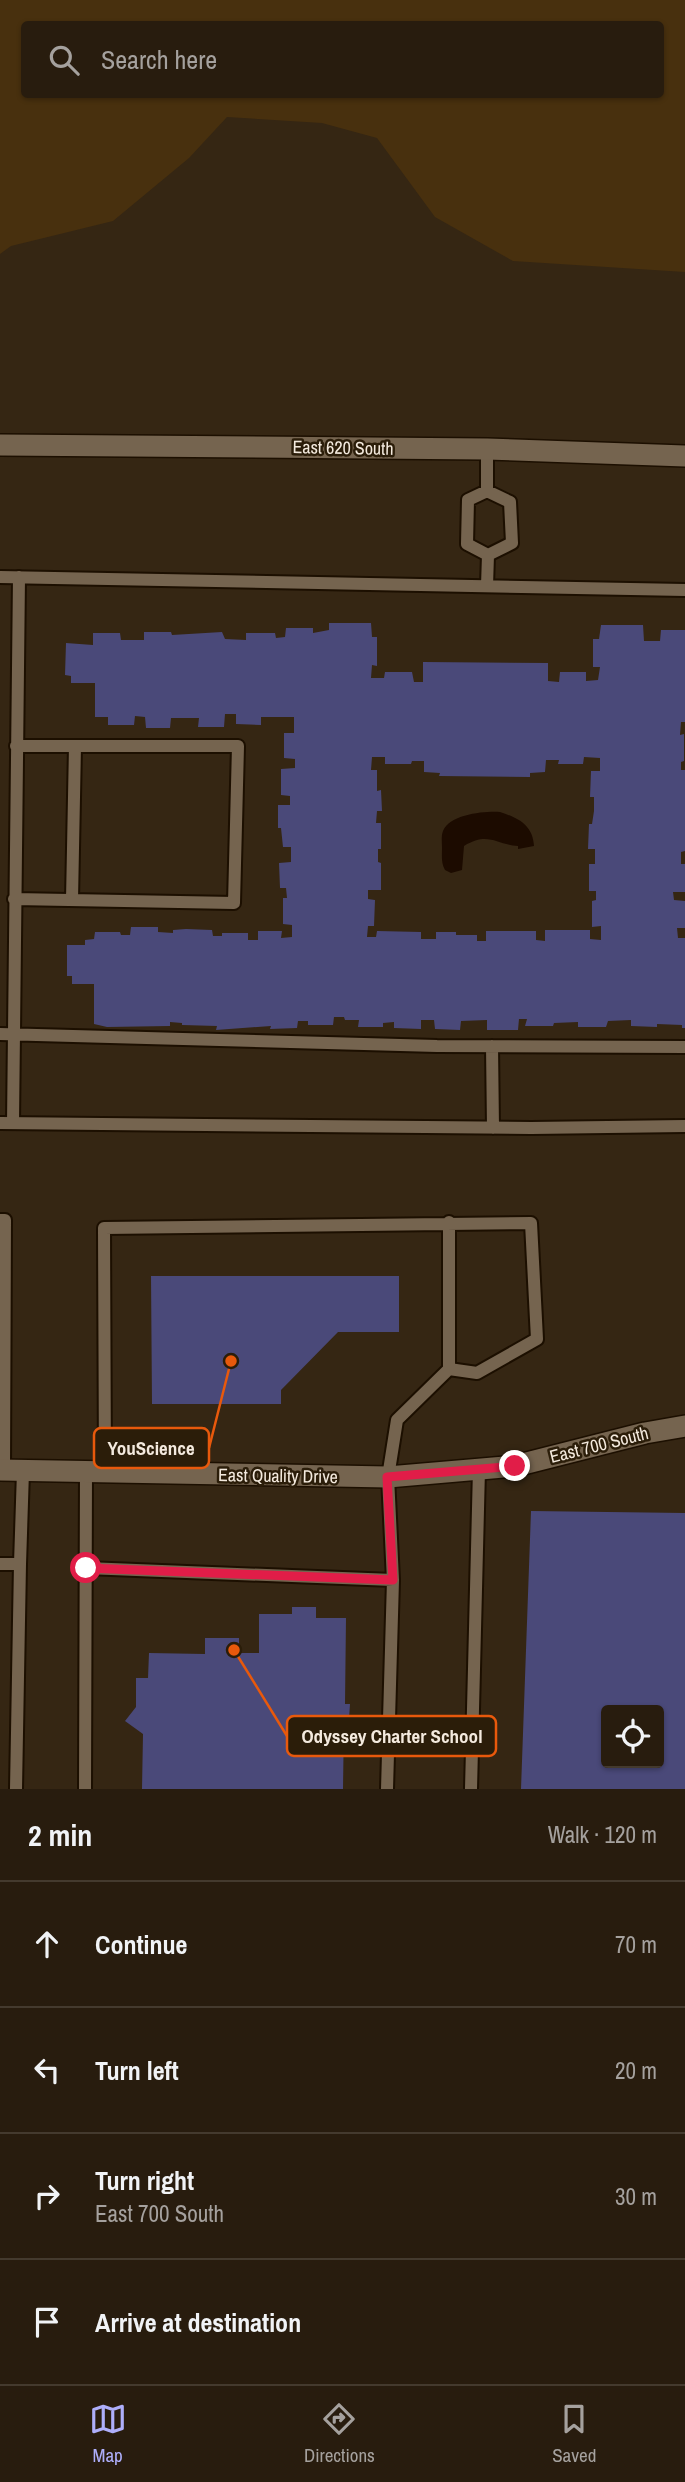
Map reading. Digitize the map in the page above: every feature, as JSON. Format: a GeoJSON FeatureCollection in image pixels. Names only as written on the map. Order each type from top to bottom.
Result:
{"type":"FeatureCollection","features":[{"type":"Feature","properties":{"kind":"street","name":"East 620 South"},"geometry":{"type":"LineString","coordinates":[[0,444],[487,449],[685,456]]}},
{"type":"Feature","properties":{"kind":"street","name":"East 700 South"},"geometry":{"type":"LineString","coordinates":[[387,1477],[515,1466],[645,1433],[685,1426]]}},
{"type":"Feature","properties":{"kind":"street","name":"East Quality Drive"},"geometry":{"type":"LineString","coordinates":[[9,1471],[387,1477]]}},
{"type":"Feature","properties":{"kind":"lane"},"geometry":{"type":"LineString","coordinates":[[487,449],[487,491]]}},
{"type":"Feature","properties":{"kind":"lane"},"geometry":{"type":"LineString","coordinates":[[487,491],[510,502],[512,515],[512,543],[488,555]]}},
{"type":"Feature","properties":{"kind":"lane"},"geometry":{"type":"LineString","coordinates":[[487,491],[468,500],[467,544],[488,555]]}},
{"type":"Feature","properties":{"kind":"lane"},"geometry":{"type":"LineString","coordinates":[[487,586],[488,555]]}},
{"type":"Feature","properties":{"kind":"lane"},"geometry":{"type":"LineString","coordinates":[[0,577],[685,590]]}},
{"type":"Feature","properties":{"kind":"lane"},"geometry":{"type":"LineString","coordinates":[[19,577],[14,899],[6,1034],[6,1123],[493,1128],[685,1126]]}},
{"type":"Feature","properties":{"kind":"lane"},"geometry":{"type":"LineString","coordinates":[[14,899],[234,903],[238,746],[16,746]]}},
{"type":"Feature","properties":{"kind":"lane"},"geometry":{"type":"LineString","coordinates":[[72,900],[75,746]]}},
{"type":"Feature","properties":{"kind":"lane"},"geometry":{"type":"LineString","coordinates":[[6,1034],[492,1046],[685,1047]]}},
{"type":"Feature","properties":{"kind":"lane"},"geometry":{"type":"LineString","coordinates":[[492,1046],[493,1128]]}},
{"type":"Feature","properties":{"kind":"lane"},"geometry":{"type":"LineString","coordinates":[[0,1220],[5,1220],[9,1471],[20,1564],[16,1789]]}},
{"type":"Feature","properties":{"kind":"lane"},"geometry":{"type":"LineString","coordinates":[[387,1789],[393,1580],[387,1477],[397,1420],[449,1369],[449,1222]]}},
{"type":"Feature","properties":{"kind":"lane"},"geometry":{"type":"LineString","coordinates":[[85,1789],[86,1568],[96,1472],[104,1228],[531,1223],[537,1339],[477,1373],[449,1369]]}},
{"type":"Feature","properties":{"kind":"lane"},"geometry":{"type":"LineString","coordinates":[[471,1789],[479,1469]]}},
{"type":"Feature","properties":{"kind":"lane"},"geometry":{"type":"LineString","coordinates":[[0,1564],[20,1564]]}},
{"type":"Feature","properties":{"kind":"lane"},"geometry":{"type":"LineString","coordinates":[[86,1568],[393,1580]]}},
{"type":"Feature","properties":{"kind":"shaded area"},"geometry":{"type":"Polygon","coordinates":[[[0,0],[685,0],[685,272],[513,261],[435,217],[377,138],[322,123],[227,117],[189,158],[113,221],[11,246],[0,254],[0,0]]]}},
{"type":"Feature","properties":{"kind":"shaded area"},"geometry":{"type":"Polygon","coordinates":[[[500,812],[513,817],[528,828],[534,846],[518,849],[518,846],[480,840],[464,846],[462,870],[451,873],[445,870],[442,837],[447,825],[468,815],[500,812]]]}},
{"type":"Feature","properties":{"kind":"building"},"geometry":{"type":"Polygon","coordinates":[[[329,623],[371,623],[372,637],[377,637],[377,666],[372,665],[371,678],[384,678],[385,672],[412,672],[414,682],[423,682],[423,662],[548,663],[548,681],[559,682],[560,672],[586,672],[586,681],[598,680],[600,667],[593,667],[593,639],[599,639],[601,625],[643,625],[644,641],[660,641],[661,630],[685,630],[685,722],[681,722],[680,735],[684,734],[684,761],[681,762],[681,770],[685,770],[685,851],[681,852],[681,864],[685,864],[685,892],[673,892],[674,900],[685,901],[685,928],[677,928],[678,938],[685,938],[685,1028],[682,1028],[682,1025],[657,1024],[657,1027],[631,1026],[631,1020],[608,1021],[606,1027],[578,1027],[578,1022],[554,1023],[553,1026],[525,1026],[527,1019],[519,1019],[518,1030],[487,1030],[487,1020],[461,1021],[460,1030],[435,1029],[434,1020],[421,1020],[421,1029],[394,1028],[394,1022],[383,1023],[383,1027],[358,1027],[359,1020],[345,1020],[344,1017],[334,1017],[333,1025],[308,1025],[308,1021],[298,1021],[297,1028],[270,1029],[271,1026],[216,1030],[217,1026],[170,1022],[170,1026],[107,1027],[94,1024],[94,984],[72,984],[72,976],[67,976],[67,945],[85,945],[85,940],[94,939],[95,932],[120,932],[121,935],[130,935],[131,927],[158,927],[158,932],[173,933],[173,930],[186,929],[212,930],[213,936],[222,936],[222,933],[248,933],[248,940],[258,940],[258,931],[282,931],[281,938],[292,937],[292,925],[283,924],[283,898],[287,898],[286,888],[280,888],[279,863],[291,862],[291,847],[283,847],[281,828],[278,828],[278,805],[290,805],[290,796],[281,795],[281,769],[295,768],[295,759],[284,758],[284,733],[294,733],[294,717],[261,717],[261,725],[236,724],[236,714],[225,714],[224,727],[198,727],[199,718],[171,718],[170,728],[146,728],[145,717],[135,716],[134,725],[108,725],[108,717],[95,717],[95,683],[71,683],[71,676],[65,675],[66,643],[93,645],[93,633],[120,633],[121,640],[144,640],[144,632],[171,632],[172,635],[222,632],[225,639],[246,640],[246,633],[275,633],[276,638],[285,637],[286,628],[313,628],[313,633],[329,630],[329,623]],[[372,757],[371,770],[377,770],[377,791],[381,790],[382,811],[377,811],[376,823],[381,823],[378,862],[381,863],[381,890],[368,890],[368,899],[375,900],[374,926],[368,926],[367,937],[376,937],[377,931],[421,932],[421,939],[436,939],[436,932],[456,932],[456,935],[477,935],[477,941],[486,941],[486,931],[536,931],[536,940],[545,941],[545,930],[590,930],[590,939],[601,940],[601,926],[592,927],[592,901],[596,900],[596,891],[589,891],[589,864],[595,864],[595,849],[588,849],[589,824],[592,824],[594,811],[594,797],[590,797],[591,771],[600,771],[600,758],[584,757],[583,764],[558,764],[559,760],[546,760],[545,772],[530,773],[530,777],[439,776],[440,773],[424,772],[424,761],[385,764],[385,757],[372,757]]]}},
{"type":"Feature","properties":{"kind":"building"},"geometry":{"type":"Polygon","coordinates":[[[151,1276],[399,1276],[399,1332],[338,1332],[281,1390],[281,1404],[152,1404],[151,1276]]]}},
{"type":"Feature","properties":{"kind":"building"},"geometry":{"type":"Polygon","coordinates":[[[531,1511],[685,1513],[685,1789],[521,1789],[531,1511]]]}},
{"type":"Feature","properties":{"kind":"building"},"geometry":{"type":"Polygon","coordinates":[[[292,1607],[316,1607],[316,1618],[346,1618],[345,1704],[350,1704],[349,1719],[344,1719],[343,1789],[142,1789],[143,1734],[125,1721],[136,1707],[136,1678],[148,1678],[149,1653],[205,1654],[205,1638],[239,1638],[239,1653],[259,1653],[259,1614],[292,1614],[292,1607]]]}},
{"type":"Feature","properties":{"kind":"place","name":"YouScience"},"geometry":{"type":"Point","coordinates":[231,1361]}},
{"type":"Feature","properties":{"kind":"place","name":"Odyssey Charter School"},"geometry":{"type":"Point","coordinates":[234,1650]}},
{"type":"Feature","properties":{"kind":"route"},"geometry":{"type":"LineString","coordinates":[[86,1568],[393,1580],[387,1477],[515,1466]]}}]}
